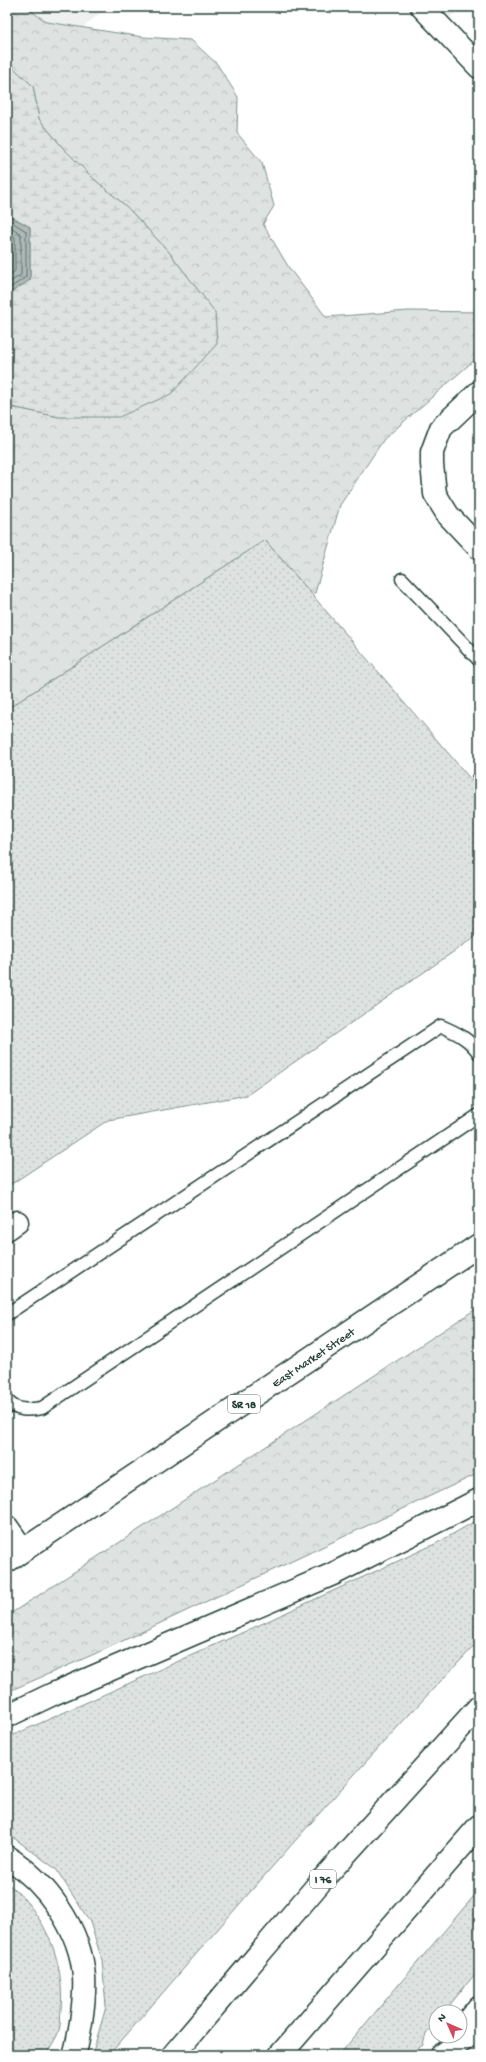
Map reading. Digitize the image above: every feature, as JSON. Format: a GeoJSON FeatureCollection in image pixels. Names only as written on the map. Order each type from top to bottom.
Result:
{"type":"FeatureCollection","features":[{"type":"Feature","properties":{"kind":"main road"},"geometry":{"type":"LineString","coordinates":[[422,7],[479,67]]}},
{"type":"Feature","properties":{"kind":"main road"},"geometry":{"type":"LineString","coordinates":[[479,392],[441,428],[432,452],[435,494],[448,515],[479,548]]}},
{"type":"Feature","properties":{"kind":"main road","name":"East Market Street"},"geometry":{"type":"LineString","coordinates":[[15,1555],[479,1245]]}},
{"type":"Feature","properties":{"kind":"main road"},"geometry":{"type":"LineString","coordinates":[[7,1716],[53,1694],[333,1574],[479,1500]]}},
{"type":"Feature","properties":{"kind":"main road"},"geometry":{"type":"LineString","coordinates":[[7,1527],[15,1555]]}},
{"type":"Feature","properties":{"kind":"main road","name":"I 76"},"geometry":{"type":"LineString","coordinates":[[173,2055],[322,1880],[479,1707]]}},
{"type":"Feature","properties":{"kind":"main road"},"geometry":{"type":"LineString","coordinates":[[280,2055],[479,1826]]}},
{"type":"Feature","properties":{"kind":"main road"},"geometry":{"type":"LineString","coordinates":[[7,1857],[18,1864],[40,1884],[63,1913],[78,1948],[84,1976],[83,2010],[77,2047],[74,2055]]}},
{"type":"Feature","properties":{"kind":"main road"},"geometry":{"type":"LineString","coordinates":[[468,2020],[479,2006]]}},
{"type":"Feature","properties":{"kind":"main road"},"geometry":{"type":"LineString","coordinates":[[442,2055],[479,2029]]}},
{"type":"Feature","properties":{"kind":"main road"},"geometry":{"type":"LineString","coordinates":[[442,2055],[450,2044]]}},
{"type":"Feature","properties":{"kind":"lane"},"geometry":{"type":"LineString","coordinates":[[402,579],[479,660]]}},
{"type":"Feature","properties":{"kind":"lane"},"geometry":{"type":"LineString","coordinates":[[7,1314],[441,1026],[470,1041],[479,1052]]}},
{"type":"Feature","properties":{"kind":"lane"},"geometry":{"type":"LineString","coordinates":[[7,1400],[10,1405],[27,1411],[42,1408],[479,1115]]}},
{"type":"Feature","properties":{"kind":"shaded area"},"geometry":{"type":"Polygon","coordinates":[[[25,7],[107,7],[82,28],[47,22],[25,7]]]}},
{"type":"Feature","properties":{"kind":"shaded area"},"geometry":{"type":"Polygon","coordinates":[[[422,7],[462,7],[445,22],[422,7]]]}},
{"type":"Feature","properties":{"kind":"green space"},"geometry":{"type":"Polygon","coordinates":[[[7,7],[25,7],[47,22],[143,37],[191,40],[217,64],[238,97],[237,133],[262,163],[274,206],[263,224],[289,268],[326,317],[409,311],[479,312],[479,356],[384,439],[340,505],[315,593],[309,591],[265,540],[7,709],[7,406],[59,417],[214,312],[169,252],[127,207],[94,179],[63,148],[39,119],[33,86],[7,62],[7,7]]]}},
{"type":"Feature","properties":{"kind":"green space"},"geometry":{"type":"Polygon","coordinates":[[[7,62],[33,86],[39,119],[63,148],[94,179],[127,207],[169,252],[215,312],[217,344],[171,394],[119,417],[59,417],[7,406],[7,295],[30,280],[30,227],[7,214],[7,62]]]}},
{"type":"Feature","properties":{"kind":"green space"},"geometry":{"type":"Polygon","coordinates":[[[265,540],[479,789],[479,934],[247,1095],[108,1120],[7,1187],[7,709],[265,540]]]}},
{"type":"Feature","properties":{"kind":"green space"},"geometry":{"type":"Polygon","coordinates":[[[479,1307],[479,1473],[99,1652],[7,1692],[7,1616],[479,1307]]]}},
{"type":"Feature","properties":{"kind":"green space"},"geometry":{"type":"Polygon","coordinates":[[[479,1519],[479,1641],[337,1794],[109,2055],[92,2055],[106,2007],[102,1960],[90,1922],[56,1869],[7,1833],[7,1738],[257,1626],[437,1543],[479,1519]]]}},
{"type":"Feature","properties":{"kind":"green space"},"geometry":{"type":"Polygon","coordinates":[[[7,1883],[20,1895],[42,1923],[50,1939],[60,1973],[60,2026],[58,2034],[46,2055],[7,2055],[7,1883]]]}},
{"type":"Feature","properties":{"kind":"green space"},"geometry":{"type":"Polygon","coordinates":[[[479,1890],[479,1969],[451,2004],[428,2004],[428,2032],[423,2045],[409,2055],[339,2055],[479,1890]]]}},
{"type":"Feature","properties":{"kind":"water"},"geometry":{"type":"Polygon","coordinates":[[[7,214],[30,227],[30,280],[7,295],[7,214]]]}},
{"type":"Feature","properties":{"kind":"building"},"geometry":{"type":"Polygon","coordinates":[[[479,769],[479,784],[471,776],[479,769]]]}}]}
